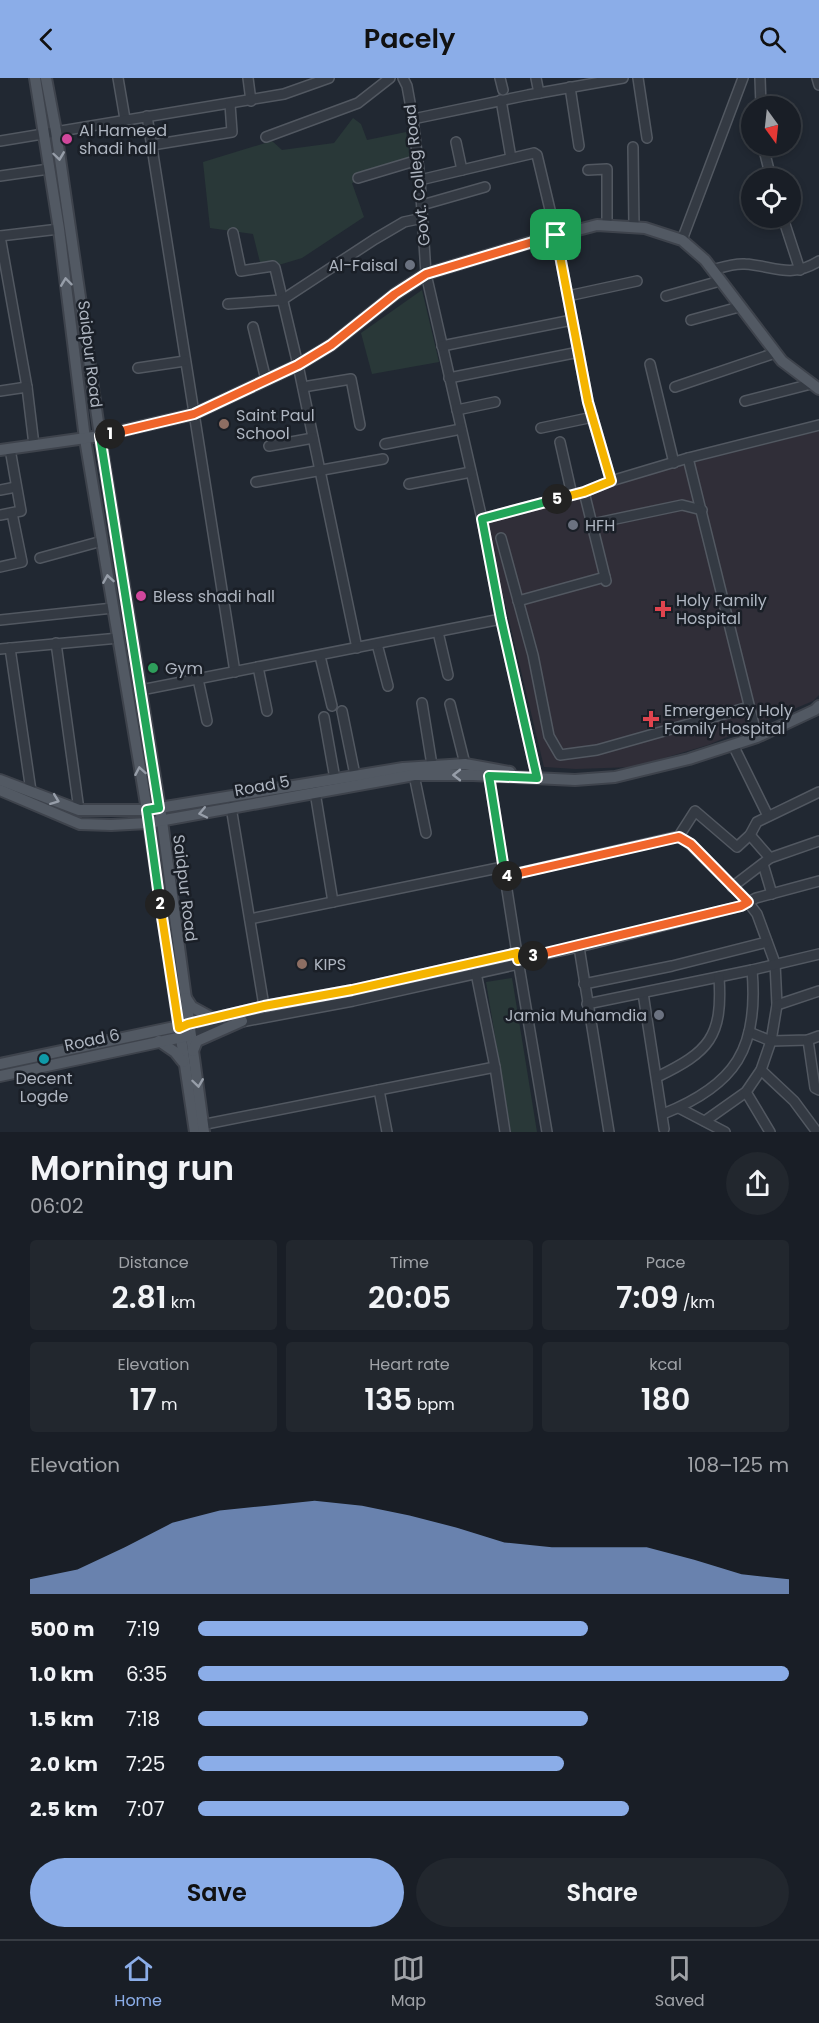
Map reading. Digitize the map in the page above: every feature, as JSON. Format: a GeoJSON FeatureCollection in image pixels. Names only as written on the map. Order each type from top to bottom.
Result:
{"type":"FeatureCollection","features":[{"type":"Feature","properties":{"kind":"main road","name":"Saidpur Road"},"geometry":{"type":"LineString","coordinates":[[35,78],[50,132],[48,169],[59,229],[85,439],[147,810],[176,1011],[193,1051],[199,1129]]}},
{"type":"Feature","properties":{"kind":"main road","name":"Saidpur Road"},"geometry":{"type":"LineString","coordinates":[[46,78],[50,132],[162,821],[184,995],[183,1062],[199,1129]]}},
{"type":"Feature","properties":{"kind":"main road"},"geometry":{"type":"LineString","coordinates":[[5,449],[85,439],[194,414],[298,365],[331,345],[395,294],[426,274],[597,225],[645,228],[682,240],[705,260],[782,361],[815,386]]}},
{"type":"Feature","properties":{"kind":"main road","name":"Road 5"},"geometry":{"type":"LineString","coordinates":[[0,780],[80,810],[147,810],[432,765],[465,764],[489,771],[537,778],[575,780],[615,777],[689,759],[758,737],[819,706]]}},
{"type":"Feature","properties":{"kind":"main road","name":"Road 5"},"geometry":{"type":"LineString","coordinates":[[0,790],[80,824],[111,825],[162,821],[414,776],[489,771]]}},
{"type":"Feature","properties":{"kind":"main road"},"geometry":{"type":"LineString","coordinates":[[184,995],[192,1007],[212,1018]]}},
{"type":"Feature","properties":{"kind":"main road"},"geometry":{"type":"LineString","coordinates":[[148,1034],[167,1023],[176,1011]]}},
{"type":"Feature","properties":{"kind":"main road"},"geometry":{"type":"LineString","coordinates":[[193,1051],[197,1041],[242,1021]]}},
{"type":"Feature","properties":{"kind":"main road","name":"Road 6"},"geometry":{"type":"LineString","coordinates":[[0,1064],[148,1034],[184,1031]]}},
{"type":"Feature","properties":{"kind":"main road","name":"Road 6"},"geometry":{"type":"LineString","coordinates":[[0,1076],[159,1041],[184,1031]]}},
{"type":"Feature","properties":{"kind":"main road"},"geometry":{"type":"LineString","coordinates":[[159,1041],[175,1052],[183,1062]]}},
{"type":"Feature","properties":{"kind":"street"},"geometry":{"type":"LineString","coordinates":[[118,78],[125,119]]}},
{"type":"Feature","properties":{"kind":"street"},"geometry":{"type":"LineString","coordinates":[[248,78],[251,101]]}},
{"type":"Feature","properties":{"kind":"street"},"geometry":{"type":"LineString","coordinates":[[0,141],[125,119],[251,101],[284,94],[329,78]]}},
{"type":"Feature","properties":{"kind":"street"},"geometry":{"type":"LineString","coordinates":[[266,137],[358,103],[390,78]]}},
{"type":"Feature","properties":{"kind":"street","name":"Govt. Colleg Road"},"geometry":{"type":"LineString","coordinates":[[403,78],[407,86],[418,160],[426,274],[482,519],[501,619],[537,778]]}},
{"type":"Feature","properties":{"kind":"street"},"geometry":{"type":"LineString","coordinates":[[500,78],[502,90]]}},
{"type":"Feature","properties":{"kind":"street"},"geometry":{"type":"LineString","coordinates":[[536,78],[539,93]]}},
{"type":"Feature","properties":{"kind":"street"},"geometry":{"type":"LineString","coordinates":[[413,119],[591,81],[623,78]]}},
{"type":"Feature","properties":{"kind":"street"},"geometry":{"type":"LineString","coordinates":[[638,78],[647,138]]}},
{"type":"Feature","properties":{"kind":"street"},"geometry":{"type":"LineString","coordinates":[[682,240],[743,78]]}},
{"type":"Feature","properties":{"kind":"street"},"geometry":{"type":"LineString","coordinates":[[760,78],[761,96]]}},
{"type":"Feature","properties":{"kind":"street"},"geometry":{"type":"LineString","coordinates":[[817,78],[819,85]]}},
{"type":"Feature","properties":{"kind":"street"},"geometry":{"type":"LineString","coordinates":[[570,87],[579,146]]}},
{"type":"Feature","properties":{"kind":"street"},"geometry":{"type":"LineString","coordinates":[[501,100],[511,159]]}},
{"type":"Feature","properties":{"kind":"street"},"geometry":{"type":"LineString","coordinates":[[152,145],[232,132],[230,104]]}},
{"type":"Feature","properties":{"kind":"street"},"geometry":{"type":"LineString","coordinates":[[147,116],[235,672]]}},
{"type":"Feature","properties":{"kind":"street"},"geometry":{"type":"LineString","coordinates":[[456,142],[462,170]]}},
{"type":"Feature","properties":{"kind":"street"},"geometry":{"type":"LineString","coordinates":[[633,147],[634,227]]}},
{"type":"Feature","properties":{"kind":"street"},"geometry":{"type":"LineString","coordinates":[[420,180],[534,153],[537,155],[556,235],[593,417],[611,481]]}},
{"type":"Feature","properties":{"kind":"street"},"geometry":{"type":"LineString","coordinates":[[358,178],[418,160]]}},
{"type":"Feature","properties":{"kind":"street"},"geometry":{"type":"LineString","coordinates":[[0,176],[48,169]]}},
{"type":"Feature","properties":{"kind":"street"},"geometry":{"type":"LineString","coordinates":[[588,170],[606,169],[607,225]]}},
{"type":"Feature","properties":{"kind":"street"},"geometry":{"type":"LineString","coordinates":[[422,205],[485,187]]}},
{"type":"Feature","properties":{"kind":"street"},"geometry":{"type":"LineString","coordinates":[[228,304],[282,300],[404,222],[423,218]]}},
{"type":"Feature","properties":{"kind":"street"},"geometry":{"type":"LineString","coordinates":[[786,228],[800,270]]}},
{"type":"Feature","properties":{"kind":"street"},"geometry":{"type":"LineString","coordinates":[[34,445],[27,387],[0,236],[59,229]]}},
{"type":"Feature","properties":{"kind":"street"},"geometry":{"type":"LineString","coordinates":[[233,232],[242,272],[274,266],[303,387],[357,648]]}},
{"type":"Feature","properties":{"kind":"street"},"geometry":{"type":"LineString","coordinates":[[712,270],[743,264],[781,272],[800,270],[819,261]]}},
{"type":"Feature","properties":{"kind":"street"},"geometry":{"type":"LineString","coordinates":[[568,296],[637,281]]}},
{"type":"Feature","properties":{"kind":"street"},"geometry":{"type":"LineString","coordinates":[[666,296],[720,281]]}},
{"type":"Feature","properties":{"kind":"street"},"geometry":{"type":"LineString","coordinates":[[691,320],[739,306]]}},
{"type":"Feature","properties":{"kind":"street"},"geometry":{"type":"LineString","coordinates":[[442,346],[572,320]]}},
{"type":"Feature","properties":{"kind":"street"},"geometry":{"type":"LineString","coordinates":[[253,327],[266,380]]}},
{"type":"Feature","properties":{"kind":"street"},"geometry":{"type":"LineString","coordinates":[[450,378],[579,352]]}},
{"type":"Feature","properties":{"kind":"street"},"geometry":{"type":"LineString","coordinates":[[675,387],[775,353]]}},
{"type":"Feature","properties":{"kind":"street"},"geometry":{"type":"LineString","coordinates":[[138,368],[185,362]]}},
{"type":"Feature","properties":{"kind":"street"},"geometry":{"type":"LineString","coordinates":[[650,364],[674,463]]}},
{"type":"Feature","properties":{"kind":"street"},"geometry":{"type":"LineString","coordinates":[[303,387],[351,379],[360,425]]}},
{"type":"Feature","properties":{"kind":"street"},"geometry":{"type":"LineString","coordinates":[[745,401],[815,386]]}},
{"type":"Feature","properties":{"kind":"street"},"geometry":{"type":"LineString","coordinates":[[0,391],[27,387]]}},
{"type":"Feature","properties":{"kind":"street"},"geometry":{"type":"LineString","coordinates":[[457,410],[495,402]]}},
{"type":"Feature","properties":{"kind":"street"},"geometry":{"type":"LineString","coordinates":[[541,428],[593,417]]}},
{"type":"Feature","properties":{"kind":"street"},"geometry":{"type":"LineString","coordinates":[[482,519],[584,492],[611,481],[688,458],[819,425]]}},
{"type":"Feature","properties":{"kind":"street"},"geometry":{"type":"LineString","coordinates":[[385,444],[461,429]]}},
{"type":"Feature","properties":{"kind":"street"},"geometry":{"type":"LineString","coordinates":[[269,446],[313,438]]}},
{"type":"Feature","properties":{"kind":"street"},"geometry":{"type":"LineString","coordinates":[[560,442],[572,495]]}},
{"type":"Feature","properties":{"kind":"street"},"geometry":{"type":"LineString","coordinates":[[0,515],[21,511],[5,449]]}},
{"type":"Feature","properties":{"kind":"street"},"geometry":{"type":"LineString","coordinates":[[688,458],[758,737]]}},
{"type":"Feature","properties":{"kind":"street"},"geometry":{"type":"LineString","coordinates":[[256,482],[383,459]]}},
{"type":"Feature","properties":{"kind":"street"},"geometry":{"type":"LineString","coordinates":[[409,484],[471,472]]}},
{"type":"Feature","properties":{"kind":"street"},"geometry":{"type":"LineString","coordinates":[[0,490],[16,487]]}},
{"type":"Feature","properties":{"kind":"street"},"geometry":{"type":"LineString","coordinates":[[518,601],[606,579],[584,492]]}},
{"type":"Feature","properties":{"kind":"street"},"geometry":{"type":"LineString","coordinates":[[592,524],[682,505],[702,510]]}},
{"type":"Feature","properties":{"kind":"street"},"geometry":{"type":"LineString","coordinates":[[0,567],[22,562],[12,513]]}},
{"type":"Feature","properties":{"kind":"street"},"geometry":{"type":"LineString","coordinates":[[501,538],[533,655],[549,736],[560,755],[597,750],[749,706]]}},
{"type":"Feature","properties":{"kind":"street"},"geometry":{"type":"LineString","coordinates":[[40,558],[102,541]]}},
{"type":"Feature","properties":{"kind":"street"},"geometry":{"type":"LineString","coordinates":[[0,620],[113,608]]}},
{"type":"Feature","properties":{"kind":"street"},"geometry":{"type":"LineString","coordinates":[[141,690],[501,619]]}},
{"type":"Feature","properties":{"kind":"street"},"geometry":{"type":"LineString","coordinates":[[438,632],[448,675]]}},
{"type":"Feature","properties":{"kind":"street"},"geometry":{"type":"LineString","coordinates":[[31,791],[5,648],[119,638]]}},
{"type":"Feature","properties":{"kind":"street"},"geometry":{"type":"LineString","coordinates":[[56,643],[80,810]]}},
{"type":"Feature","properties":{"kind":"street"},"geometry":{"type":"LineString","coordinates":[[378,644],[388,686]]}},
{"type":"Feature","properties":{"kind":"street"},"geometry":{"type":"LineString","coordinates":[[320,656],[332,706]]}},
{"type":"Feature","properties":{"kind":"street"},"geometry":{"type":"LineString","coordinates":[[258,667],[267,711]]}},
{"type":"Feature","properties":{"kind":"street"},"geometry":{"type":"LineString","coordinates":[[198,679],[207,721]]}},
{"type":"Feature","properties":{"kind":"street"},"geometry":{"type":"LineString","coordinates":[[422,704],[432,765]]}},
{"type":"Feature","properties":{"kind":"street"},"geometry":{"type":"LineString","coordinates":[[450,704],[465,764]]}},
{"type":"Feature","properties":{"kind":"street"},"geometry":{"type":"LineString","coordinates":[[342,711],[355,776]]}},
{"type":"Feature","properties":{"kind":"street"},"geometry":{"type":"LineString","coordinates":[[324,717],[335,779]]}},
{"type":"Feature","properties":{"kind":"street"},"geometry":{"type":"LineString","coordinates":[[733,745],[768,816]]}},
{"type":"Feature","properties":{"kind":"street"},"geometry":{"type":"LineString","coordinates":[[489,771],[547,1132]]}},
{"type":"Feature","properties":{"kind":"street"},"geometry":{"type":"LineString","coordinates":[[414,776],[426,833]]}},
{"type":"Feature","properties":{"kind":"street"},"geometry":{"type":"LineString","coordinates":[[315,792],[333,902]]}},
{"type":"Feature","properties":{"kind":"street"},"geometry":{"type":"LineString","coordinates":[[679,837],[695,811],[737,847],[750,835],[757,822],[819,792]]}},
{"type":"Feature","properties":{"kind":"street"},"geometry":{"type":"LineString","coordinates":[[231,807],[264,1006]]}},
{"type":"Feature","properties":{"kind":"street"},"geometry":{"type":"LineString","coordinates":[[750,835],[766,861],[772,894]]}},
{"type":"Feature","properties":{"kind":"street"},"geometry":{"type":"LineString","coordinates":[[250,920],[333,902],[504,872],[679,837],[691,844],[748,902],[757,914],[774,963],[777,1005],[771,1041],[761,1070],[746,1092],[705,1121]]}},
{"type":"Feature","properties":{"kind":"street"},"geometry":{"type":"LineString","coordinates":[[732,887],[766,861],[819,841]]}},
{"type":"Feature","properties":{"kind":"street"},"geometry":{"type":"LineString","coordinates":[[184,1031],[212,1018],[264,1006],[352,990],[454,967],[518,959],[579,947],[741,906],[756,898],[819,881]]}},
{"type":"Feature","properties":{"kind":"street"},"geometry":{"type":"LineString","coordinates":[[584,984],[672,966],[767,942]]}},
{"type":"Feature","properties":{"kind":"street"},"geometry":{"type":"LineString","coordinates":[[579,947],[609,1132]]}},
{"type":"Feature","properties":{"kind":"street"},"geometry":{"type":"LineString","coordinates":[[587,1004],[819,954]]}},
{"type":"Feature","properties":{"kind":"street"},"geometry":{"type":"LineString","coordinates":[[184,1031],[353,1001],[476,974],[518,959]]}},
{"type":"Feature","properties":{"kind":"street"},"geometry":{"type":"LineString","coordinates":[[454,967],[455,978]]}},
{"type":"Feature","properties":{"kind":"street"},"geometry":{"type":"LineString","coordinates":[[663,1114],[679,1108],[722,1081],[735,1066],[745,1047],[749,1032],[754,995],[752,970]]}},
{"type":"Feature","properties":{"kind":"street"},"geometry":{"type":"LineString","coordinates":[[476,974],[495,1067],[505,1132]]}},
{"type":"Feature","properties":{"kind":"street"},"geometry":{"type":"LineString","coordinates":[[657,1077],[686,1063],[703,1049],[712,1036],[717,1026],[719,977]]}},
{"type":"Feature","properties":{"kind":"street"},"geometry":{"type":"LineString","coordinates":[[352,990],[353,1001]]}},
{"type":"Feature","properties":{"kind":"street"},"geometry":{"type":"LineString","coordinates":[[777,1005],[819,991]]}},
{"type":"Feature","properties":{"kind":"street"},"geometry":{"type":"LineString","coordinates":[[643,993],[657,1077],[657,1093],[667,1131],[654,1132]]}},
{"type":"Feature","properties":{"kind":"street"},"geometry":{"type":"LineString","coordinates":[[749,1032],[771,1041],[808,1040],[819,1035]]}},
{"type":"Feature","properties":{"kind":"street"},"geometry":{"type":"LineString","coordinates":[[808,1040],[815,1088],[819,1090]]}},
{"type":"Feature","properties":{"kind":"street"},"geometry":{"type":"LineString","coordinates":[[199,1129],[495,1067]]}},
{"type":"Feature","properties":{"kind":"street"},"geometry":{"type":"LineString","coordinates":[[761,1070],[794,1101],[817,1132]]}},
{"type":"Feature","properties":{"kind":"street"},"geometry":{"type":"LineString","coordinates":[[379,1090],[387,1132]]}},
{"type":"Feature","properties":{"kind":"street"},"geometry":{"type":"LineString","coordinates":[[746,1092],[770,1132]]}},
{"type":"Feature","properties":{"kind":"street"},"geometry":{"type":"LineString","coordinates":[[679,1108],[725,1132]]}},
{"type":"Feature","properties":{"kind":"shaded area"},"geometry":{"type":"Polygon","coordinates":[[[353,118],[361,124],[367,140],[406,132],[411,164],[352,183],[364,217],[302,258],[262,270],[253,234],[210,228],[203,162],[272,141],[282,150],[334,143],[353,118]]]}},
{"type":"Feature","properties":{"kind":"shaded area"},"geometry":{"type":"Polygon","coordinates":[[[422,290],[439,362],[372,374],[361,333],[422,290]]]}},
{"type":"Feature","properties":{"kind":"shaded area","name":"Holy Family Hospital"},"geometry":{"type":"Polygon","coordinates":[[[819,431],[819,695],[813,701],[708,745],[634,767],[576,769],[544,767],[486,524],[664,470],[819,431]]]}},
{"type":"Feature","properties":{"kind":"shaded area"},"geometry":{"type":"Polygon","coordinates":[[[512,978],[537,1132],[511,1132],[486,982],[512,978]]]}},
{"type":"Feature","properties":{"kind":"place","name":"Al Hameed shadi hall"},"geometry":{"type":"Point","coordinates":[67,139]}},
{"type":"Feature","properties":{"kind":"place","name":"Al-Faisal"},"geometry":{"type":"Point","coordinates":[410,265]}},
{"type":"Feature","properties":{"kind":"place","name":"Saint Paul School"},"geometry":{"type":"Point","coordinates":[224,424]}},
{"type":"Feature","properties":{"kind":"place","name":"HFH"},"geometry":{"type":"Point","coordinates":[573,525]}},
{"type":"Feature","properties":{"kind":"place","name":"Bless shadi hall"},"geometry":{"type":"Point","coordinates":[141,596]}},
{"type":"Feature","properties":{"kind":"place","name":"Holy Family Hospital"},"geometry":{"type":"Point","coordinates":[663,609]}},
{"type":"Feature","properties":{"kind":"place","name":"Gym"},"geometry":{"type":"Point","coordinates":[153,668]}},
{"type":"Feature","properties":{"kind":"place","name":"Emergency Holy Family Hospital"},"geometry":{"type":"Point","coordinates":[651,719]}},
{"type":"Feature","properties":{"kind":"place","name":"KIPS"},"geometry":{"type":"Point","coordinates":[302,964]}},
{"type":"Feature","properties":{"kind":"place","name":"Jamia Muhamdia"},"geometry":{"type":"Point","coordinates":[659,1015]}},
{"type":"Feature","properties":{"kind":"place","name":"Decent Logde"},"geometry":{"type":"Point","coordinates":[44,1059]}},
{"type":"Feature","properties":{"kind":"route"},"geometry":{"type":"LineString","coordinates":[[556,235],[588,402],[611,481],[584,492],[482,519],[501,619],[537,778],[489,776],[505,876],[679,837],[691,844],[748,902],[741,906],[579,947],[518,960],[517,953],[352,990],[264,1006],[179,1028],[148,823],[147,810],[159,808],[100,436],[194,414],[298,365],[331,345],[395,294],[426,274],[556,235]]}}]}
